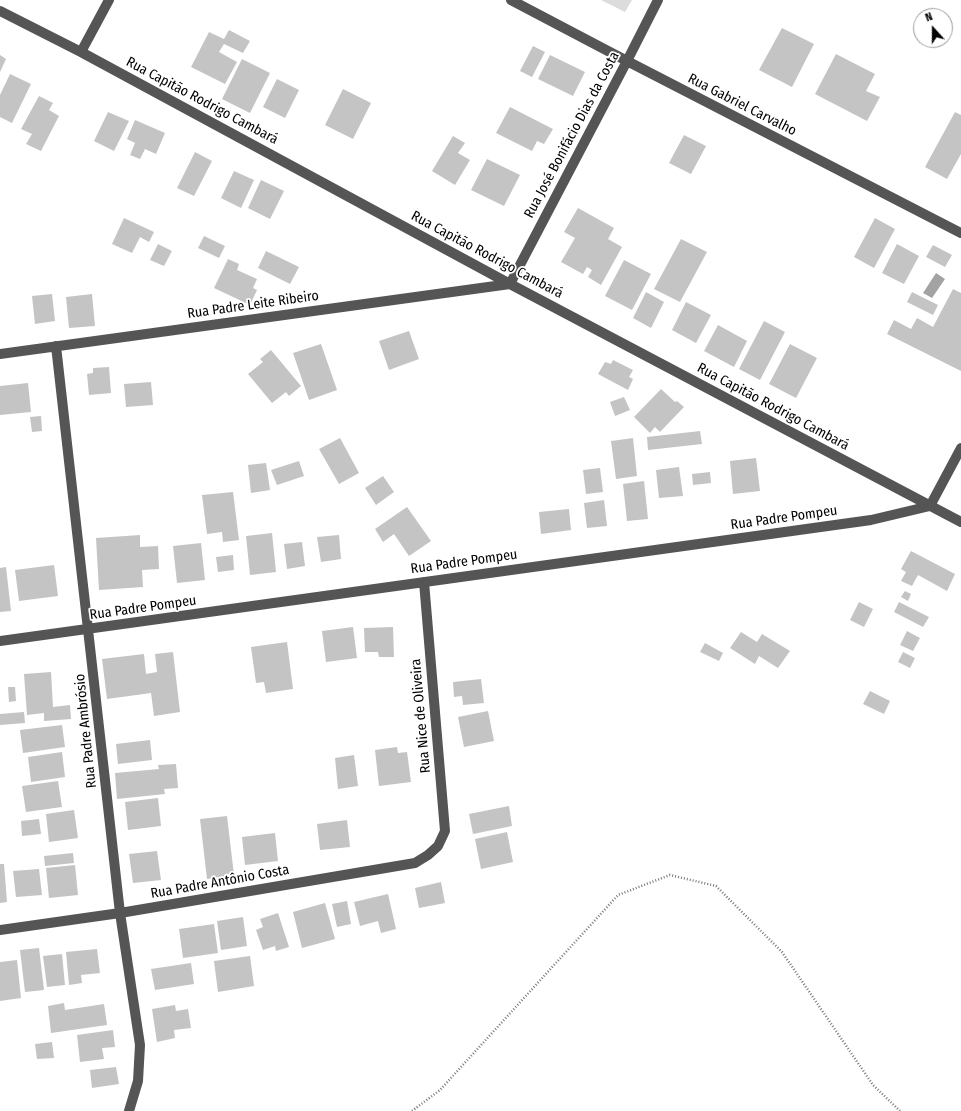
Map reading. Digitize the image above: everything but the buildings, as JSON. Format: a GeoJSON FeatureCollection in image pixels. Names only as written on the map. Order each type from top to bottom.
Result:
{"type":"FeatureCollection","features":[{"type":"Feature","properties":{"kind":"street"},"geometry":{"type":"LineString","coordinates":[[81,52],[109,0]]}},
{"type":"Feature","properties":{"kind":"street","name":"Rua Gabriel Carvalho"},"geometry":{"type":"LineString","coordinates":[[511,0],[961,233]]}},
{"type":"Feature","properties":{"kind":"street","name":"Rua José Bonifácio Dias da Costa"},"geometry":{"type":"LineString","coordinates":[[510,284],[658,0]]}},
{"type":"Feature","properties":{"kind":"street","name":"Rua Capitão Rodrigo Cambará"},"geometry":{"type":"LineString","coordinates":[[0,11],[81,52],[510,284],[961,522]]}},
{"type":"Feature","properties":{"kind":"street","name":"Rua Padre Leite Ribeiro"},"geometry":{"type":"LineString","coordinates":[[0,354],[510,284]]}},
{"type":"Feature","properties":{"kind":"street","name":"Rua Padre Ambrósio"},"geometry":{"type":"LineString","coordinates":[[56,346],[120,914],[140,1045],[138,1081],[129,1111]]}},
{"type":"Feature","properties":{"kind":"street"},"geometry":{"type":"LineString","coordinates":[[930,506],[961,448]]}},
{"type":"Feature","properties":{"kind":"street","name":"Rua Padre Pompeu"},"geometry":{"type":"LineString","coordinates":[[0,642],[871,520],[930,506]]}},
{"type":"Feature","properties":{"kind":"street","name":"Rua Nice de Oliveira"},"geometry":{"type":"LineString","coordinates":[[424,582],[445,831],[438,846]]}},
{"type":"Feature","properties":{"kind":"street","name":"Rua Padre Antônio Costa"},"geometry":{"type":"LineString","coordinates":[[0,930],[120,914],[415,863],[428,855],[438,846]]}},
{"type":"Feature","properties":{"kind":"path"},"geometry":{"type":"LineString","coordinates":[[412,1111],[440,1090],[618,895],[670,875],[716,886],[782,952],[873,1085],[900,1111]]}},
{"type":"Feature","properties":{"kind":"shaded area"},"geometry":{"type":"Polygon","coordinates":[[[601,0],[632,0],[625,12],[601,0]]]}},
{"type":"Feature","properties":{"kind":"shaded area"},"geometry":{"type":"Polygon","coordinates":[[[936,273],[945,279],[932,298],[923,293],[936,273]]]}}]}
